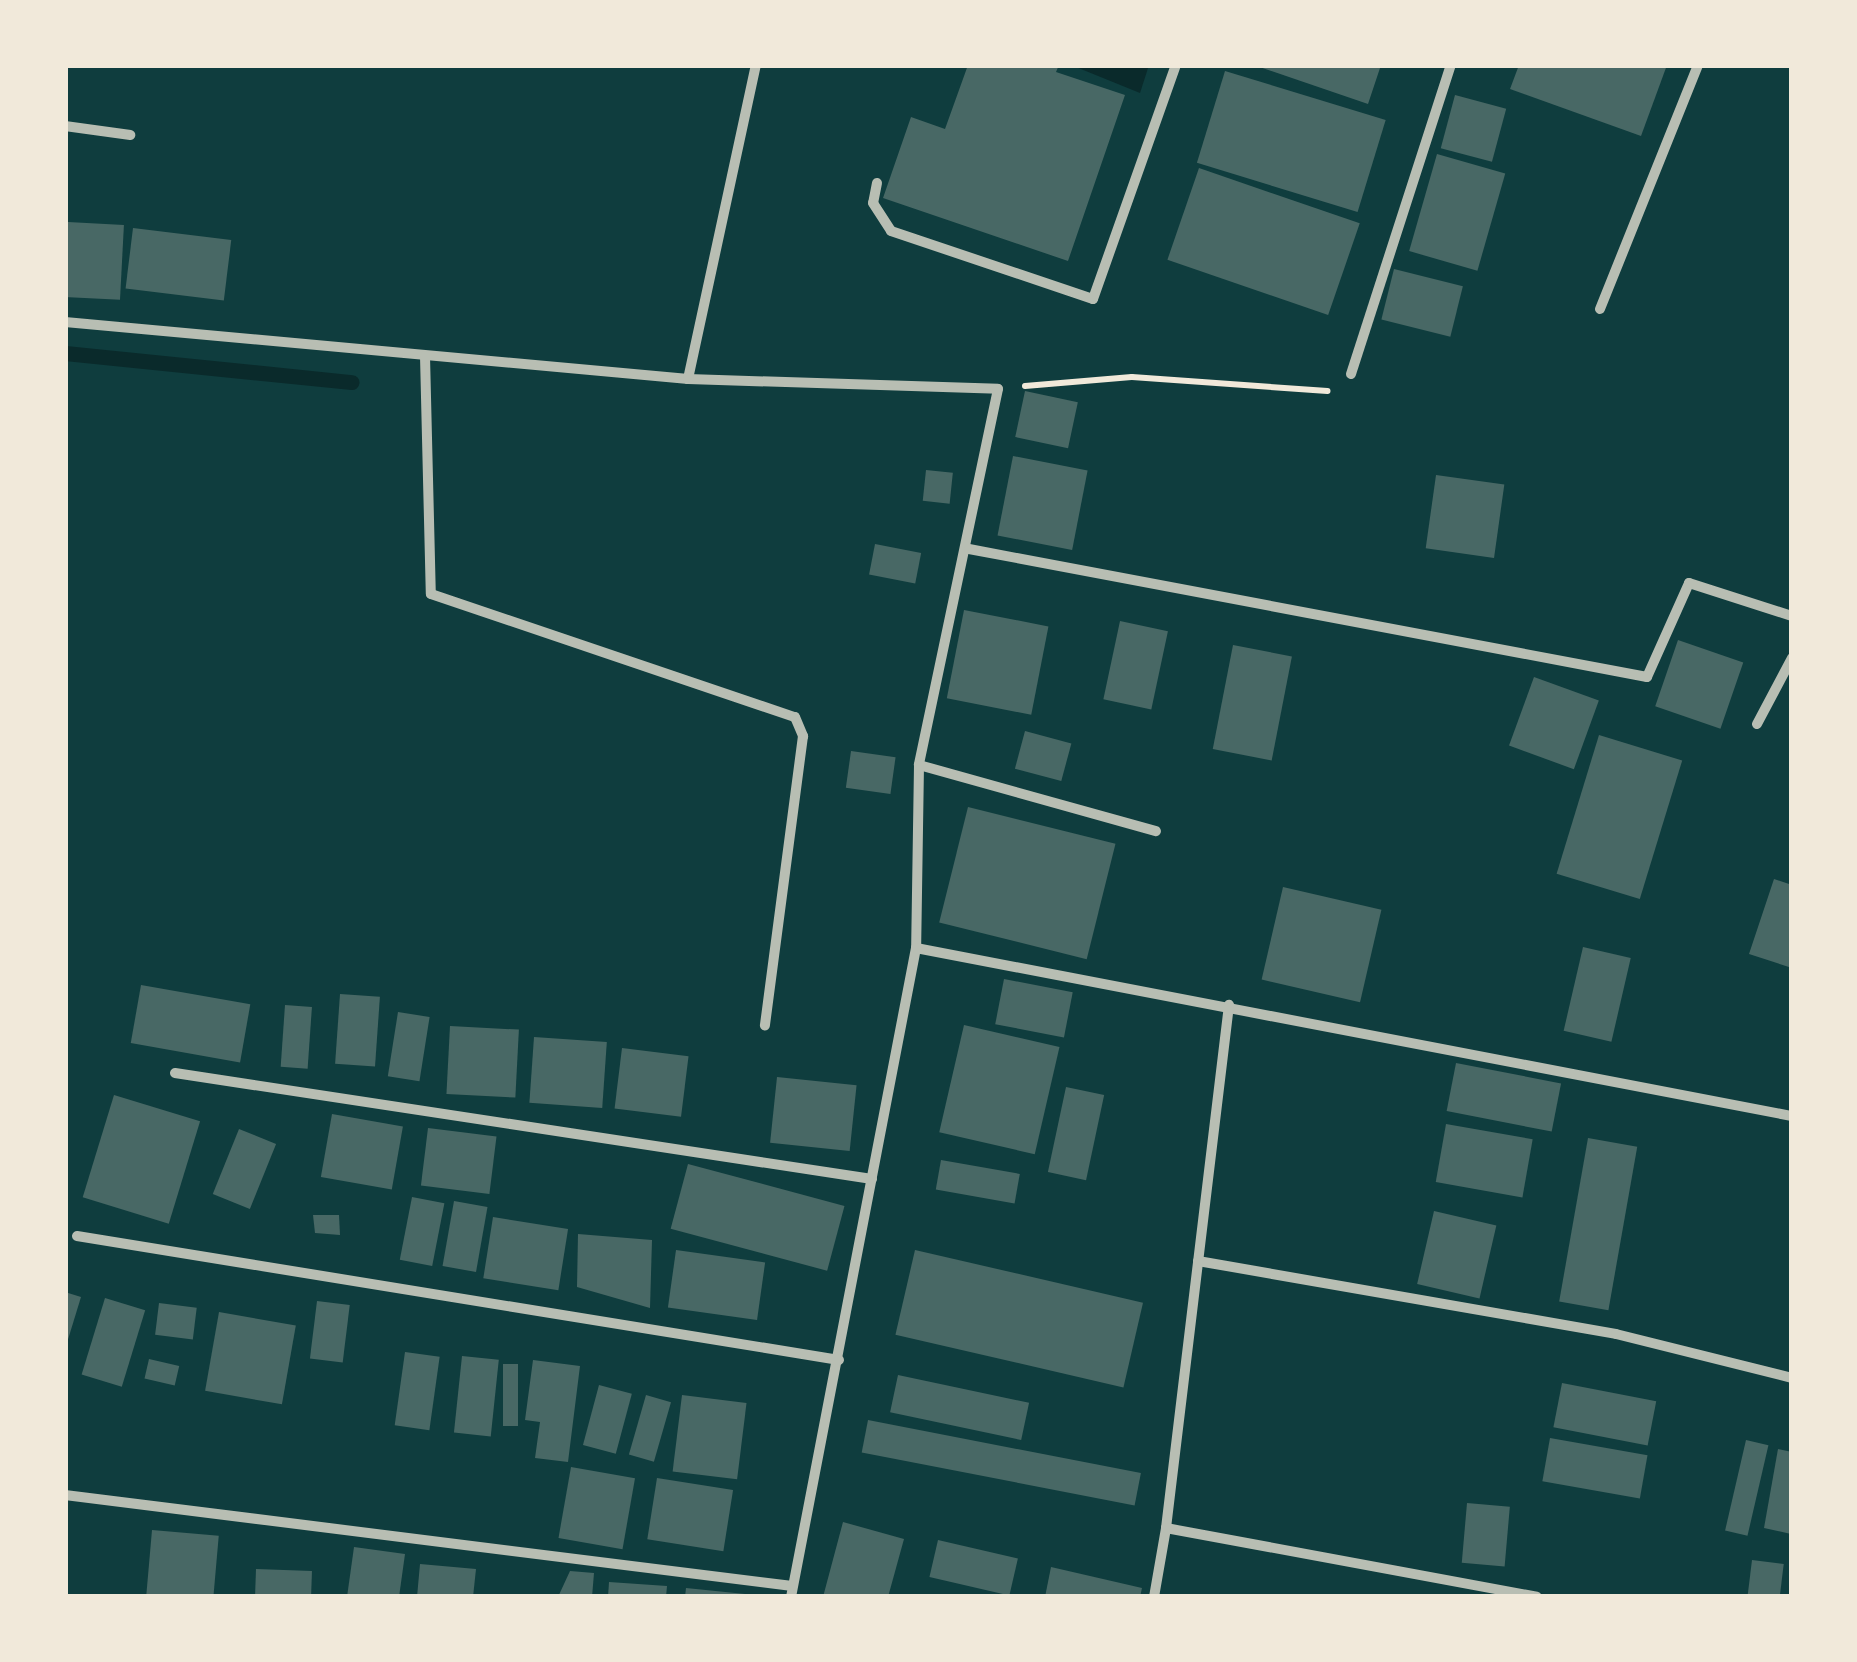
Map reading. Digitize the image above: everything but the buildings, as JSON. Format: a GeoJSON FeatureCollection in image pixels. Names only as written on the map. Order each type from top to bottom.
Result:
{"type":"FeatureCollection","features":[{"type":"Feature","properties":{"kind":"street"},"geometry":{"type":"LineString","coordinates":[[688,379],[756,65]]}},
{"type":"Feature","properties":{"kind":"street"},"geometry":{"type":"LineString","coordinates":[[877,183],[872,203],[891,231],[1093,299],[1176,65]]}},
{"type":"Feature","properties":{"kind":"street"},"geometry":{"type":"LineString","coordinates":[[1350,374],[1451,65]]}},
{"type":"Feature","properties":{"kind":"street"},"geometry":{"type":"LineString","coordinates":[[1600,309],[1698,65]]}},
{"type":"Feature","properties":{"kind":"street"},"geometry":{"type":"LineString","coordinates":[[65,126],[130,135]]}},
{"type":"Feature","properties":{"kind":"street"},"geometry":{"type":"LineString","coordinates":[[65,322],[688,379],[998,389],[968,549],[919,765],[916,948],[792,1591],[65,1495]]}},
{"type":"Feature","properties":{"kind":"street"},"geometry":{"type":"LineString","coordinates":[[426,356],[424,579],[431,594],[795,717],[803,736],[765,1026]]}},
{"type":"Feature","properties":{"kind":"street"},"geometry":{"type":"LineString","coordinates":[[968,549],[1647,677],[1689,583],[1792,616]]}},
{"type":"Feature","properties":{"kind":"street"},"geometry":{"type":"LineString","coordinates":[[1757,724],[1792,658]]}},
{"type":"Feature","properties":{"kind":"street"},"geometry":{"type":"LineString","coordinates":[[919,765],[1156,831]]}},
{"type":"Feature","properties":{"kind":"street"},"geometry":{"type":"LineString","coordinates":[[916,948],[1792,1116]]}},
{"type":"Feature","properties":{"kind":"street"},"geometry":{"type":"LineString","coordinates":[[1154,1597],[1166,1528],[1229,1005]]}},
{"type":"Feature","properties":{"kind":"street"},"geometry":{"type":"LineString","coordinates":[[175,1073],[872,1179]]}},
{"type":"Feature","properties":{"kind":"street"},"geometry":{"type":"LineString","coordinates":[[77,1236],[839,1360]]}},
{"type":"Feature","properties":{"kind":"street"},"geometry":{"type":"LineString","coordinates":[[1198,1262],[1616,1334],[1792,1378]]}},
{"type":"Feature","properties":{"kind":"street"},"geometry":{"type":"LineString","coordinates":[[1166,1528],[1536,1597]]}},
{"type":"Feature","properties":{"kind":"path"},"geometry":{"type":"LineString","coordinates":[[998,389],[1132,377],[1335,391],[1350,374]]}},
{"type":"Feature","properties":{"kind":"water"},"geometry":{"type":"Polygon","coordinates":[[[1071,65],[1149,65],[1140,93],[1071,65]]]}},
{"type":"Feature","properties":{"kind":"waterway"},"geometry":{"type":"LineString","coordinates":[[65,353],[352,382]]}}]}
